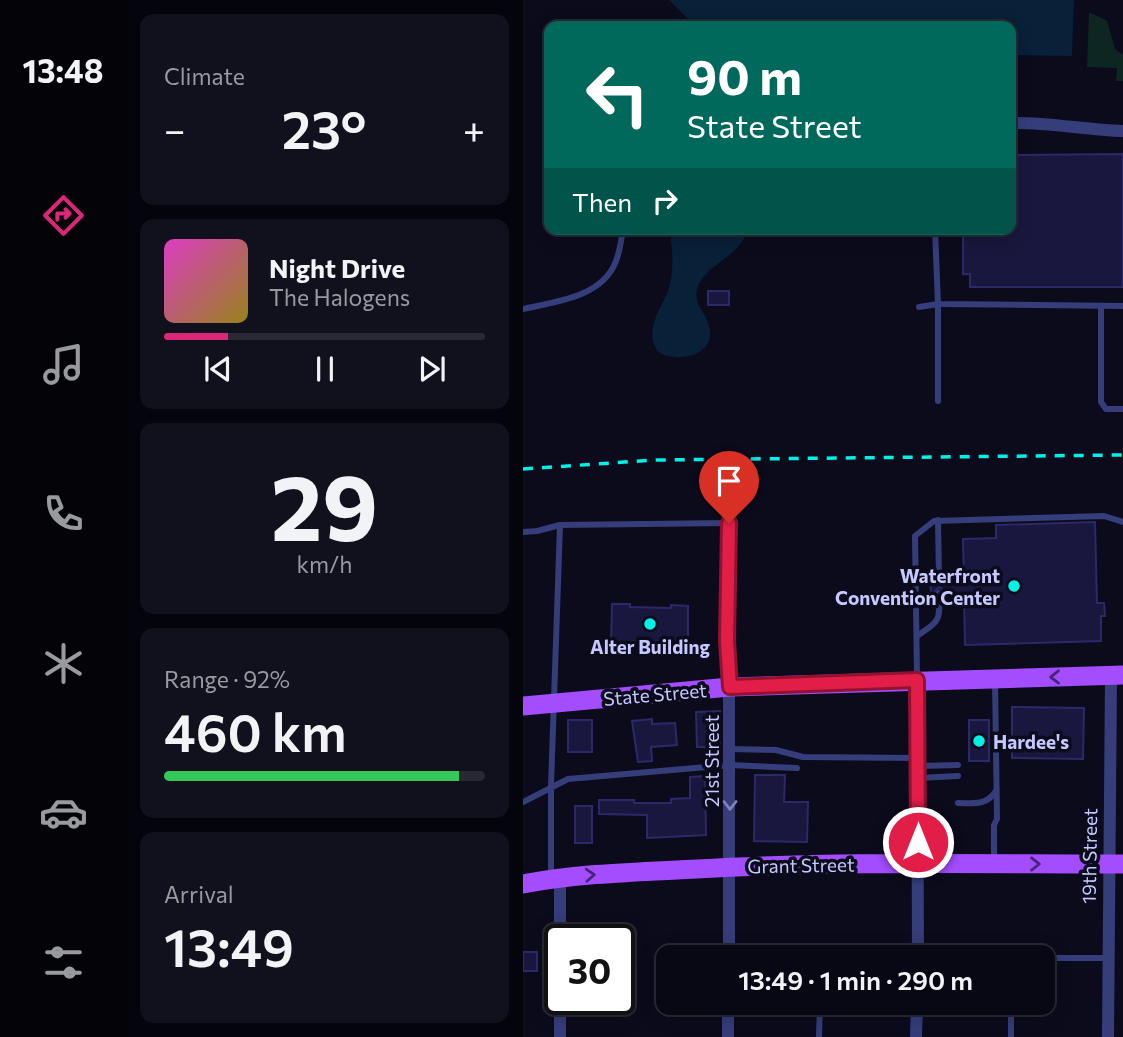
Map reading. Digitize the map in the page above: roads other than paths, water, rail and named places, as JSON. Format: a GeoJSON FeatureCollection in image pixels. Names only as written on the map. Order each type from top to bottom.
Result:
{"type":"FeatureCollection","features":[{"type":"Feature","properties":{"kind":"main road","name":"State Street"},"geometry":{"type":"LineString","coordinates":[[523,706],[730,687],[1117,675]]}},
{"type":"Feature","properties":{"kind":"main road","name":"Grant Street"},"geometry":{"type":"LineString","coordinates":[[523,884],[556,878],[730,867],[918,863],[1116,864]]}},
{"type":"Feature","properties":{"kind":"street"},"geometry":{"type":"LineString","coordinates":[[1016,123],[1123,131]]}},
{"type":"Feature","properties":{"kind":"street","name":"21st Street"},"geometry":{"type":"LineString","coordinates":[[729,523],[729,945]]}},
{"type":"Feature","properties":{"kind":"street","name":"19th Street"},"geometry":{"type":"LineString","coordinates":[[1108,1037],[1107,958],[1116,864],[1109,766],[1117,675]]}},
{"type":"Feature","properties":{"kind":"street"},"geometry":{"type":"LineString","coordinates":[[917,680],[918,945]]}},
{"type":"Feature","properties":{"kind":"street"},"geometry":{"type":"LineString","coordinates":[[556,878],[559,924]]}},
{"type":"Feature","properties":{"kind":"street"},"geometry":{"type":"LineString","coordinates":[[560,1015],[560,1037]]}},
{"type":"Feature","properties":{"kind":"street"},"geometry":{"type":"LineString","coordinates":[[728,1015],[728,1037]]}},
{"type":"Feature","properties":{"kind":"street"},"geometry":{"type":"LineString","coordinates":[[916,1037],[917,1015]]}},
{"type":"Feature","properties":{"kind":"lane"},"geometry":{"type":"LineString","coordinates":[[523,309],[567,300],[597,286],[616,263],[622,235]]}},
{"type":"Feature","properties":{"kind":"lane"},"geometry":{"type":"LineString","coordinates":[[935,235],[938,401]]}},
{"type":"Feature","properties":{"kind":"lane"},"geometry":{"type":"LineString","coordinates":[[919,307],[938,304],[1123,306]]}},
{"type":"Feature","properties":{"kind":"lane"},"geometry":{"type":"LineString","coordinates":[[1101,306],[1101,402],[1106,409],[1123,410]]}},
{"type":"Feature","properties":{"kind":"lane"},"geometry":{"type":"LineString","coordinates":[[917,680],[915,536],[934,521],[1104,516],[1123,522]]}},
{"type":"Feature","properties":{"kind":"lane"},"geometry":{"type":"LineString","coordinates":[[938,520],[939,578]]}},
{"type":"Feature","properties":{"kind":"lane"},"geometry":{"type":"LineString","coordinates":[[523,532],[560,525],[729,523]]}},
{"type":"Feature","properties":{"kind":"lane"},"geometry":{"type":"LineString","coordinates":[[556,878],[551,786],[560,525]]}},
{"type":"Feature","properties":{"kind":"lane"},"geometry":{"type":"LineString","coordinates":[[917,636],[937,623],[940,613],[939,593]]}},
{"type":"Feature","properties":{"kind":"lane"},"geometry":{"type":"LineString","coordinates":[[994,864],[994,825],[997,819],[995,678]]}},
{"type":"Feature","properties":{"kind":"lane"},"geometry":{"type":"LineString","coordinates":[[730,749],[776,750],[803,757],[918,767],[958,776]]}},
{"type":"Feature","properties":{"kind":"lane"},"geometry":{"type":"LineString","coordinates":[[523,802],[568,779],[730,765],[797,768]]}},
{"type":"Feature","properties":{"kind":"lane"},"geometry":{"type":"LineString","coordinates":[[918,767],[958,765]]}},
{"type":"Feature","properties":{"kind":"lane"},"geometry":{"type":"LineString","coordinates":[[1109,766],[1123,766]]}},
{"type":"Feature","properties":{"kind":"lane"},"geometry":{"type":"LineString","coordinates":[[958,803],[987,802],[997,789]]}},
{"type":"Feature","properties":{"kind":"lane"},"geometry":{"type":"LineString","coordinates":[[1055,958],[1107,958]]}},
{"type":"Feature","properties":{"kind":"lane"},"geometry":{"type":"LineString","coordinates":[[819,1037],[820,1015]]}},
{"type":"Feature","properties":{"kind":"lane"},"geometry":{"type":"LineString","coordinates":[[1011,1015],[1011,1037]]}},
{"type":"Feature","properties":{"kind":"water"},"geometry":{"type":"Polygon","coordinates":[[[669,0],[1078,0],[1075,63],[1016,59],[1016,21],[690,21],[669,0]]]}},
{"type":"Feature","properties":{"kind":"water"},"geometry":{"type":"Polygon","coordinates":[[[670,235],[745,235],[733,252],[710,270],[699,284],[696,295],[708,323],[709,339],[702,350],[683,357],[662,354],[656,349],[652,333],[669,288],[672,251],[670,235]]]}},
{"type":"Feature","properties":{"kind":"railway"},"geometry":{"type":"LineString","coordinates":[[523,469],[655,460],[1123,455]]}},
{"type":"Feature","properties":{"kind":"place","name":"Waterfront Convention Center"},"geometry":{"type":"Point","coordinates":[1014,586]}},
{"type":"Feature","properties":{"kind":"place","name":"Alter Building"},"geometry":{"type":"Point","coordinates":[650,624]}},
{"type":"Feature","properties":{"kind":"place","name":"Hardee's"},"geometry":{"type":"Point","coordinates":[979,741]}}]}
